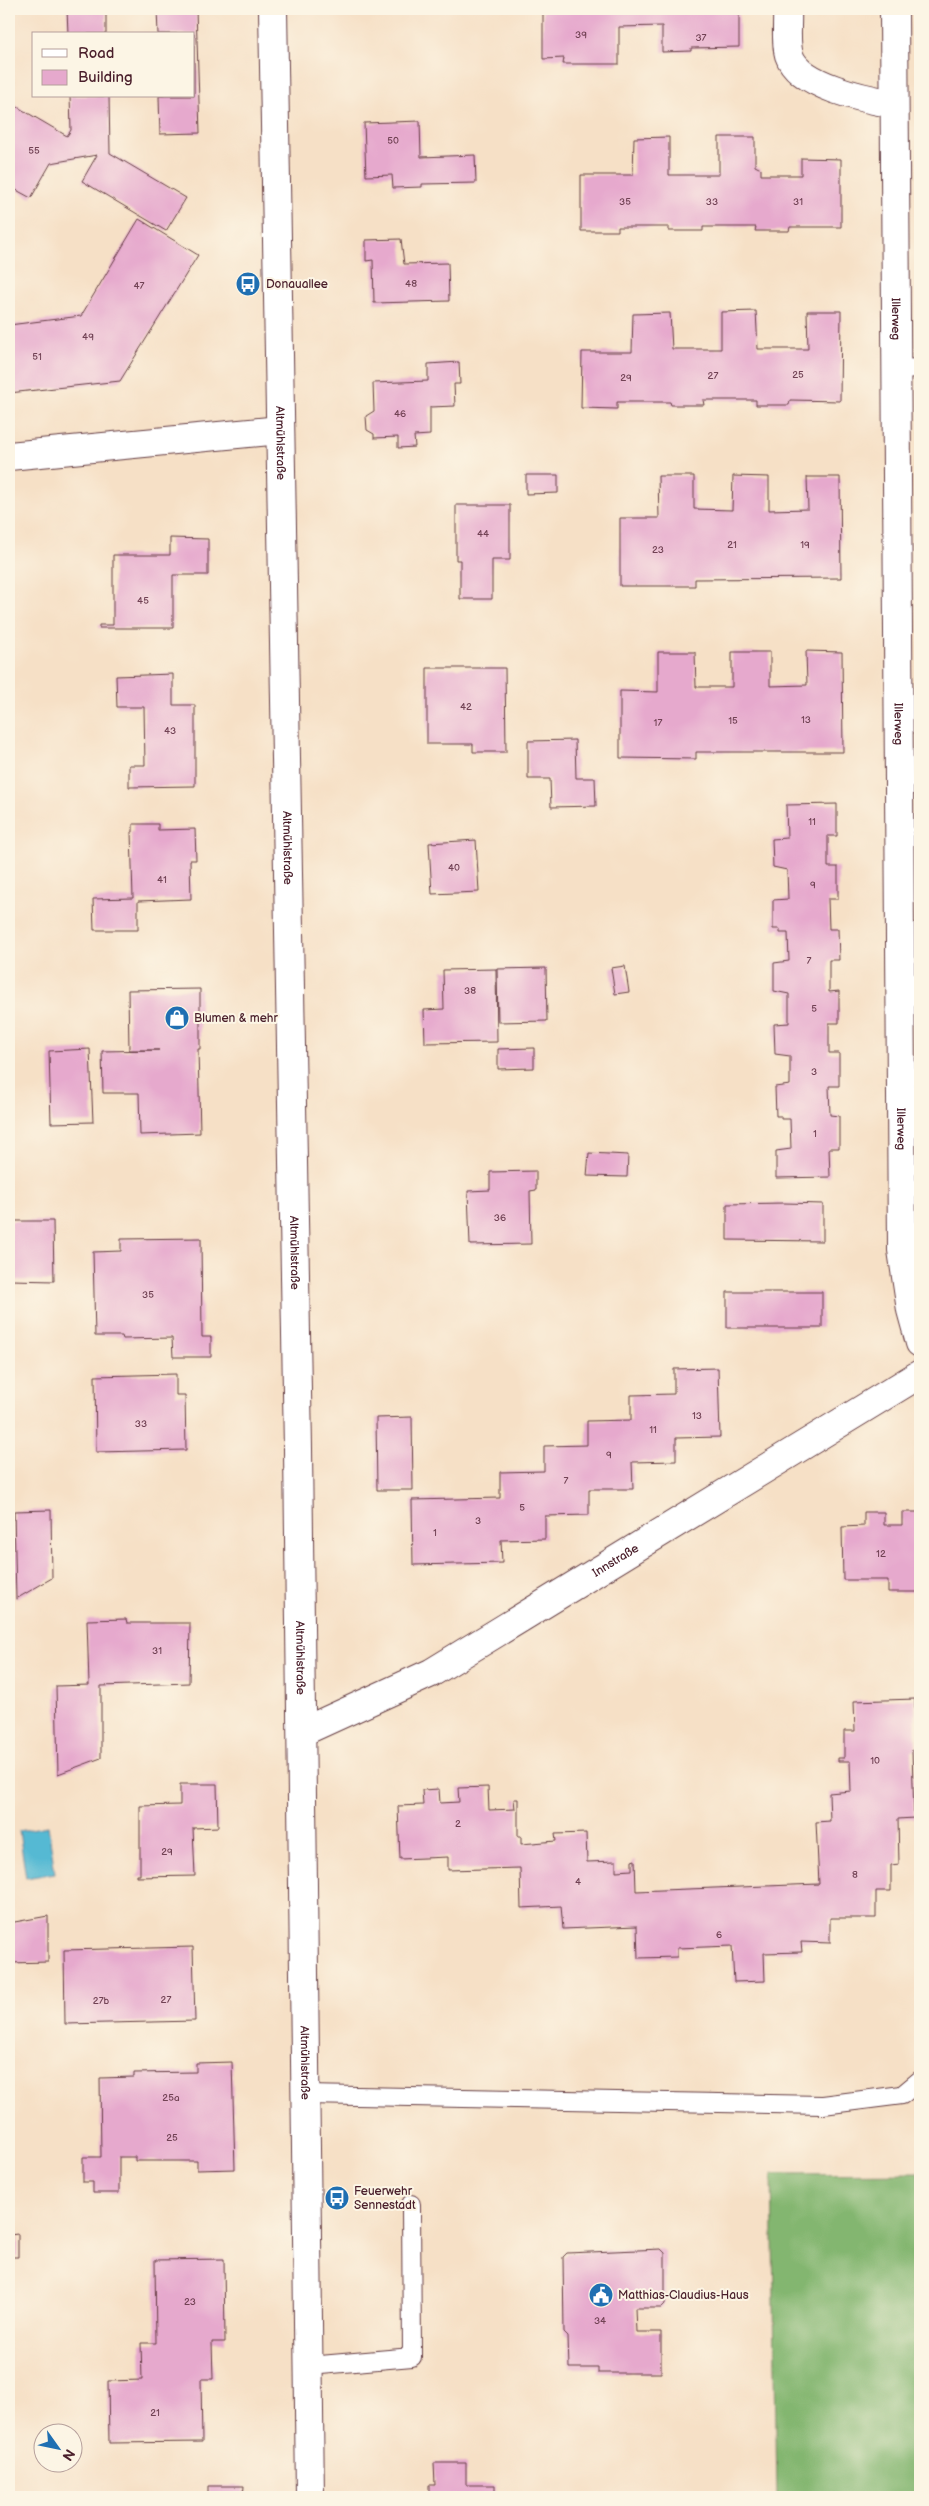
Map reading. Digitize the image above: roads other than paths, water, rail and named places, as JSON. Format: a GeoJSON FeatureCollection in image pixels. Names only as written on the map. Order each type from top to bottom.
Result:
{"type":"FeatureCollection","features":[{"type":"Feature","properties":{"kind":"street","name":"Altmühlstraße"},"geometry":{"type":"LineString","coordinates":[[273,9],[302,1732],[310,2497]]}},
{"type":"Feature","properties":{"kind":"street"},"geometry":{"type":"LineString","coordinates":[[787,9],[789,56],[800,70],[832,88],[852,96],[894,104]]}},
{"type":"Feature","properties":{"kind":"street","name":"Illerweg"},"geometry":{"type":"LineString","coordinates":[[894,9],[894,104],[909,369],[902,1250],[911,1310],[920,1342]]}},
{"type":"Feature","properties":{"kind":"street"},"geometry":{"type":"LineString","coordinates":[[9,456],[280,430]]}},
{"type":"Feature","properties":{"kind":"street","name":"Innstraße"},"geometry":{"type":"LineString","coordinates":[[302,1732],[431,1673],[920,1374]]}},
{"type":"Feature","properties":{"kind":"lane"},"geometry":{"type":"LineString","coordinates":[[305,2095],[823,2105],[902,2095],[920,2080]]}},
{"type":"Feature","properties":{"kind":"lane"},"geometry":{"type":"LineString","coordinates":[[309,2366],[412,2357],[411,2204]]}},
{"type":"Feature","properties":{"kind":"water"},"geometry":{"type":"Polygon","coordinates":[[[48,1826],[55,1873],[26,1878],[19,1831],[48,1826]]]}},
{"type":"Feature","properties":{"kind":"place","name":"Donauallee"},"geometry":{"type":"Point","coordinates":[248,284]}},
{"type":"Feature","properties":{"kind":"place","name":"Blumen & mehr"},"geometry":{"type":"Point","coordinates":[177,1018]}},
{"type":"Feature","properties":{"kind":"place","name":"Feuerwehr Sennestadt"},"geometry":{"type":"Point","coordinates":[337,2198]}},
{"type":"Feature","properties":{"kind":"place","name":"Matthias-Claudius-Haus"},"geometry":{"type":"Point","coordinates":[601,2295]}}]}
